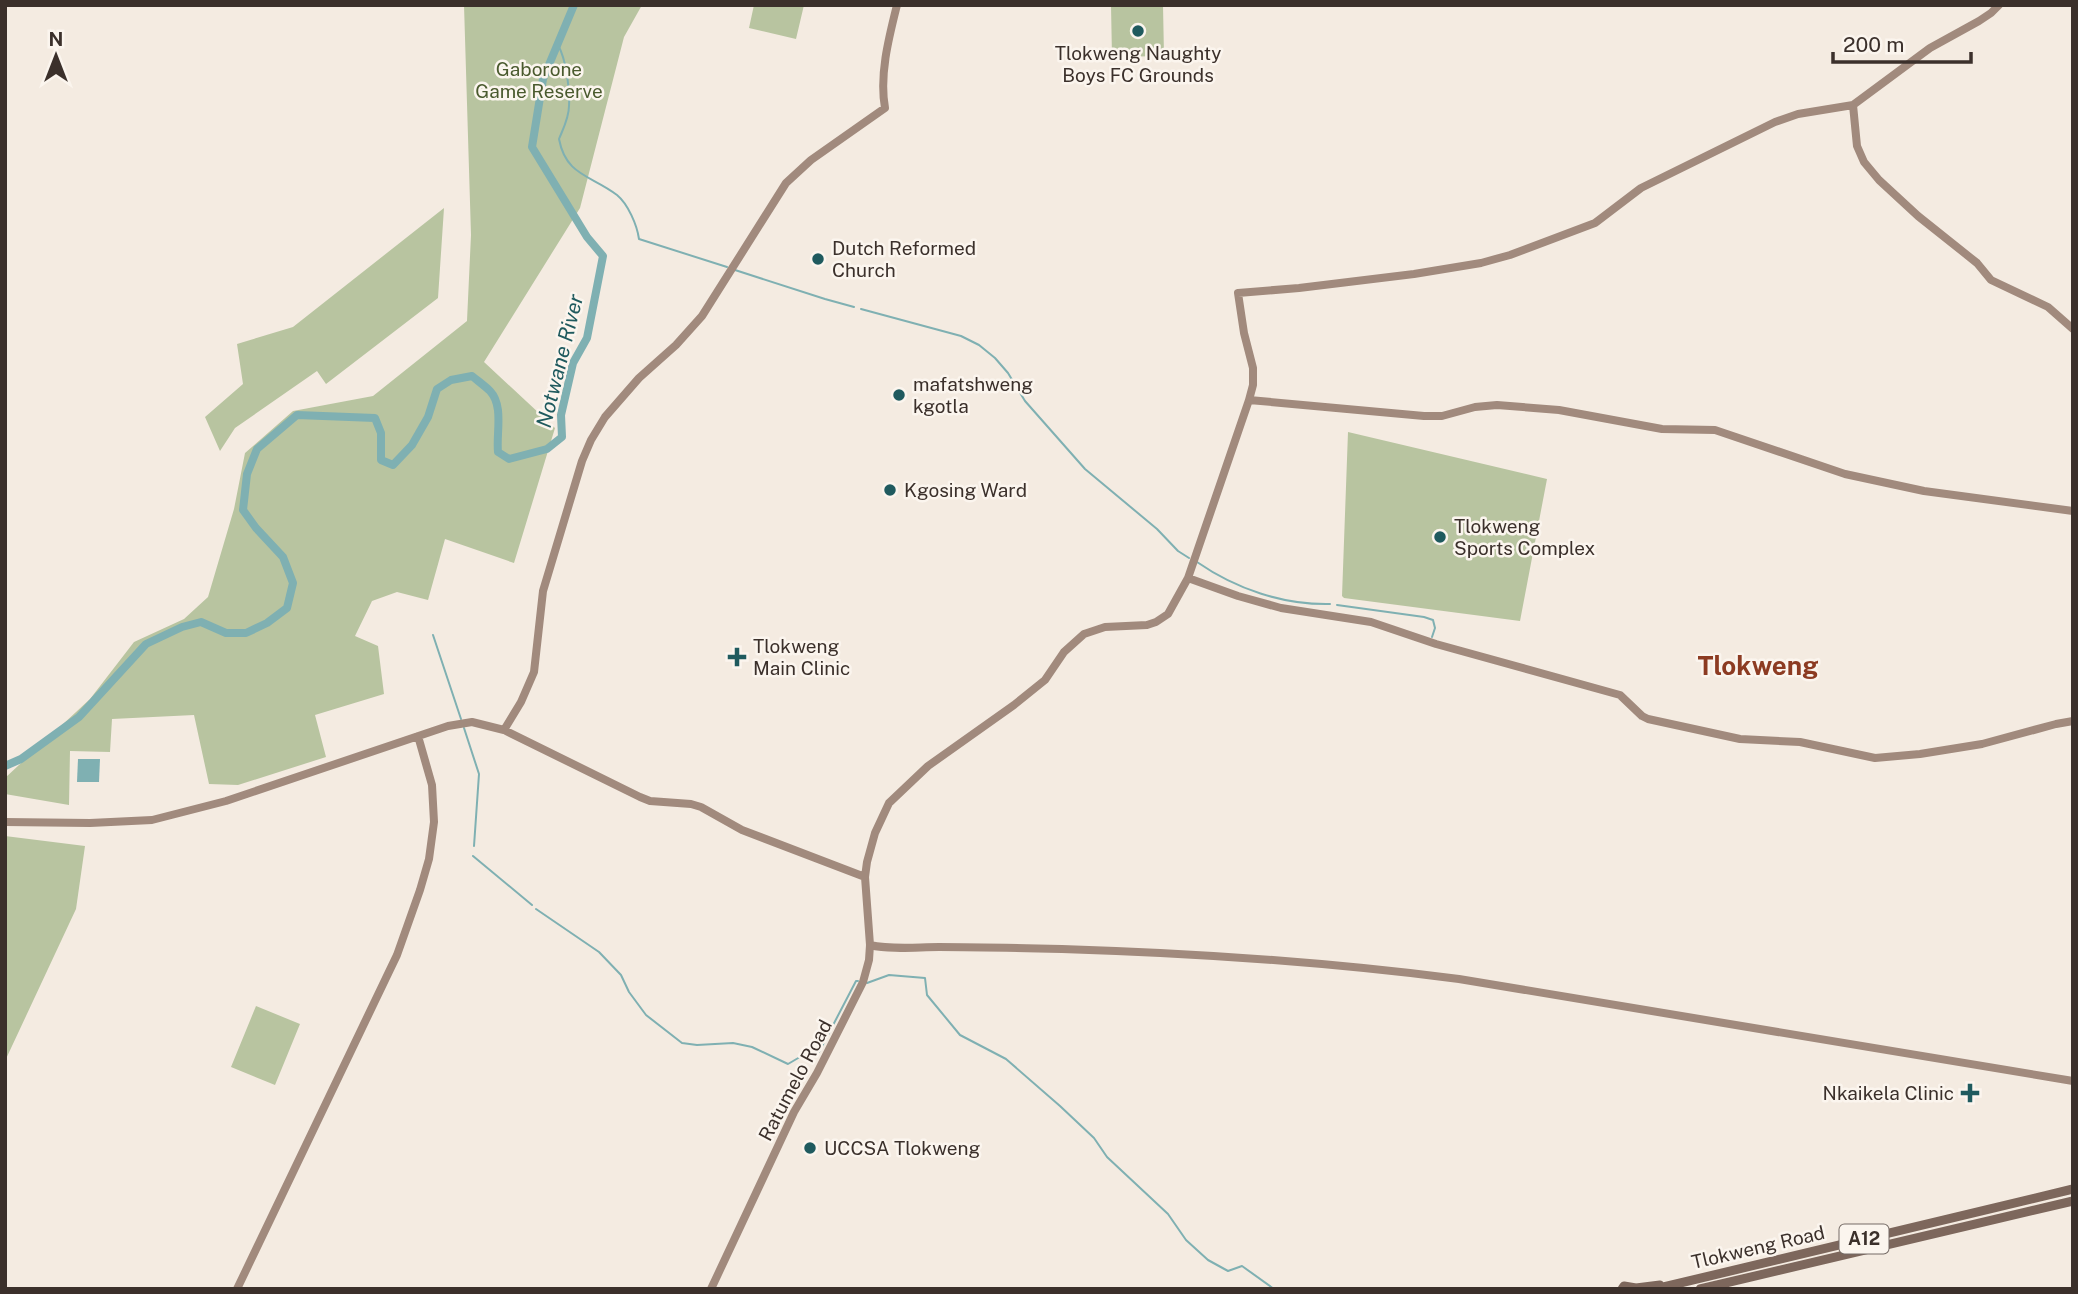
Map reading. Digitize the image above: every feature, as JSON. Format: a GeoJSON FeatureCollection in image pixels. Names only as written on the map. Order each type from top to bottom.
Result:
{"type":"FeatureCollection","features":[{"type":"Feature","properties":{"kind":"main road","name":"Tlokweng Road"},"geometry":{"type":"LineString","coordinates":[[1656,1289],[2073,1189]]}},
{"type":"Feature","properties":{"kind":"main road","name":"Tlokweng Road"},"geometry":{"type":"LineString","coordinates":[[1700,1289],[2073,1201]]}},
{"type":"Feature","properties":{"kind":"main road"},"geometry":{"type":"LineString","coordinates":[[1622,1289],[1624,1286],[1666,1286]]}},
{"type":"Feature","properties":{"kind":"street"},"geometry":{"type":"LineString","coordinates":[[505,730],[534,673],[542,591],[591,440],[621,397],[676,345],[702,316],[786,183],[811,160],[885,108],[886,61],[897,5]]}},
{"type":"Feature","properties":{"kind":"street"},"geometry":{"type":"LineString","coordinates":[[1999,5],[1979,21],[1930,48],[1853,105],[1857,146],[1864,162],[1879,180],[1918,216],[1977,262],[1991,280],[2048,307],[2073,329]]}},
{"type":"Feature","properties":{"kind":"street","name":"Ratumelo Road"},"geometry":{"type":"LineString","coordinates":[[711,1289],[794,1112],[863,982],[870,946],[865,877],[867,862],[875,833],[889,803],[913,779],[1045,680],[1064,652],[1084,634],[1105,627],[1147,625],[1163,618],[1174,607],[1188,578],[1253,385],[1238,293],[1414,274],[1481,263],[1510,255],[1595,223],[1641,188],[1775,122],[1798,114],[1853,105]]}},
{"type":"Feature","properties":{"kind":"street"},"geometry":{"type":"LineString","coordinates":[[1249,400],[1424,416],[1443,416],[1475,407],[1497,405],[1559,410],[1662,429],[1716,430],[1844,474],[1924,491],[2073,511]]}},
{"type":"Feature","properties":{"kind":"street"},"geometry":{"type":"LineString","coordinates":[[1188,578],[1281,608],[1371,622],[1436,644],[1620,695],[1648,719],[1740,738],[1801,741],[1875,758],[1982,744],[2073,721]]}},
{"type":"Feature","properties":{"kind":"street"},"geometry":{"type":"LineString","coordinates":[[5,822],[90,823],[152,820],[226,801],[465,722],[505,730],[650,801],[701,807],[742,830],[865,877]]}},
{"type":"Feature","properties":{"kind":"street"},"geometry":{"type":"LineString","coordinates":[[237,1289],[397,955],[420,890],[429,859],[435,822],[432,785],[418,736]]}},
{"type":"Feature","properties":{"kind":"street"},"geometry":{"type":"LineString","coordinates":[[850,872],[867,862]]}},
{"type":"Feature","properties":{"kind":"street"},"geometry":{"type":"LineString","coordinates":[[870,946],[1155,953],[1414,973],[2073,1081]]}},
{"type":"Feature","properties":{"kind":"green space","name":"Gaborone Game Reserve"},"geometry":{"type":"Polygon","coordinates":[[[464,5],[642,5],[624,37],[580,208],[484,362],[555,428],[514,563],[445,539],[428,600],[397,592],[372,601],[355,636],[378,646],[384,694],[315,715],[326,757],[238,785],[209,784],[194,715],[112,719],[110,752],[70,751],[69,805],[5,794],[5,778],[90,699],[134,642],[184,619],[208,597],[234,509],[245,453],[293,411],[373,396],[467,321],[471,235],[464,5]]]}},
{"type":"Feature","properties":{"kind":"green space"},"geometry":{"type":"Polygon","coordinates":[[[754,5],[804,5],[796,39],[749,28],[754,5]]]}},
{"type":"Feature","properties":{"kind":"green space","name":"Tlokweng Naughty Boys FC Grounds"},"geometry":{"type":"Polygon","coordinates":[[[1111,5],[1163,5],[1164,56],[1112,57],[1111,5]]]}},
{"type":"Feature","properties":{"kind":"green space"},"geometry":{"type":"Polygon","coordinates":[[[444,208],[438,298],[326,384],[317,371],[235,428],[220,451],[205,417],[243,384],[237,344],[293,327],[444,208]]]}},
{"type":"Feature","properties":{"kind":"green space","name":"Tlokweng Sports Complex"},"geometry":{"type":"Polygon","coordinates":[[[1348,432],[1547,479],[1520,621],[1342,596],[1348,432]]]}},
{"type":"Feature","properties":{"kind":"green space"},"geometry":{"type":"Polygon","coordinates":[[[5,836],[85,846],[76,909],[5,1061],[5,836]]]}},
{"type":"Feature","properties":{"kind":"green space"},"geometry":{"type":"Polygon","coordinates":[[[256,1006],[300,1024],[275,1085],[231,1067],[256,1006]]]}},
{"type":"Feature","properties":{"kind":"water"},"geometry":{"type":"Polygon","coordinates":[[[78,759],[100,759],[99,782],[77,782],[78,759]]]}},
{"type":"Feature","properties":{"kind":"waterway","name":"Notwane River"},"geometry":{"type":"LineString","coordinates":[[5,766],[21,759],[79,717],[146,644],[182,627],[201,622],[226,633],[246,633],[267,623],[287,608],[293,583],[283,557],[243,510],[247,474],[257,449],[297,415],[375,418],[381,433],[381,460],[393,465],[412,445],[428,417],[437,389],[451,380],[472,376],[490,391],[497,404],[498,452],[509,459],[547,449],[562,437],[561,415],[573,363],[587,338],[603,256],[587,237],[532,147],[543,79],[574,5]]}},
{"type":"Feature","properties":{"kind":"waterway"},"geometry":{"type":"LineString","coordinates":[[558,45],[569,91],[568,115],[559,139],[567,161],[621,199],[631,215],[639,239],[727,267]]}},
{"type":"Feature","properties":{"kind":"waterway"},"geometry":{"type":"LineString","coordinates":[[735,270],[854,307]]}},
{"type":"Feature","properties":{"kind":"waterway"},"geometry":{"type":"LineString","coordinates":[[861,309],[961,336],[979,345],[1008,373],[1025,401],[1085,469],[1189,558]]}},
{"type":"Feature","properties":{"kind":"waterway"},"geometry":{"type":"LineString","coordinates":[[1197,562],[1212,572],[1260,594],[1295,602],[1330,604]]}},
{"type":"Feature","properties":{"kind":"waterway"},"geometry":{"type":"LineString","coordinates":[[1337,605],[1433,620],[1435,628],[1432,637]]}},
{"type":"Feature","properties":{"kind":"waterway"},"geometry":{"type":"LineString","coordinates":[[433,635],[461,719]]}},
{"type":"Feature","properties":{"kind":"waterway"},"geometry":{"type":"LineString","coordinates":[[464,728],[479,774],[474,846]]}},
{"type":"Feature","properties":{"kind":"waterway"},"geometry":{"type":"LineString","coordinates":[[473,856],[532,905]]}},
{"type":"Feature","properties":{"kind":"waterway"},"geometry":{"type":"LineString","coordinates":[[536,909],[599,952],[621,975],[629,992],[646,1015],[682,1043],[733,1043],[752,1047],[788,1064],[805,1054],[819,1052],[858,981]]}},
{"type":"Feature","properties":{"kind":"waterway"},"geometry":{"type":"LineString","coordinates":[[867,983],[889,975],[925,978],[927,995],[960,1035],[1006,1059],[1060,1106],[1094,1138],[1107,1157],[1168,1214],[1186,1240],[1208,1260],[1228,1271],[1242,1266],[1274,1289]]}},
{"type":"Feature","properties":{"kind":"place","name":"Tlokweng Naughty Boys FC Grounds"},"geometry":{"type":"Point","coordinates":[1138,31]}},
{"type":"Feature","properties":{"kind":"place","name":"Dutch Reformed Church"},"geometry":{"type":"Point","coordinates":[818,259]}},
{"type":"Feature","properties":{"kind":"place","name":"mafatshweng kgotla"},"geometry":{"type":"Point","coordinates":[899,395]}},
{"type":"Feature","properties":{"kind":"place","name":"Kgosing Ward"},"geometry":{"type":"Point","coordinates":[890,490]}},
{"type":"Feature","properties":{"kind":"place","name":"Tlokweng Sports Complex"},"geometry":{"type":"Point","coordinates":[1440,537]}},
{"type":"Feature","properties":{"kind":"place","name":"Tlokweng Main Clinic"},"geometry":{"type":"Point","coordinates":[737,657]}},
{"type":"Feature","properties":{"kind":"place","name":"Nkaikela Clinic"},"geometry":{"type":"Point","coordinates":[1970,1093]}},
{"type":"Feature","properties":{"kind":"place","name":"UCCSA Tlokweng"},"geometry":{"type":"Point","coordinates":[810,1148]}},
{"type":"Feature","properties":{"kind":"district","name":"Tlokweng"},"geometry":{"type":"Point","coordinates":[1758,666]}}]}
